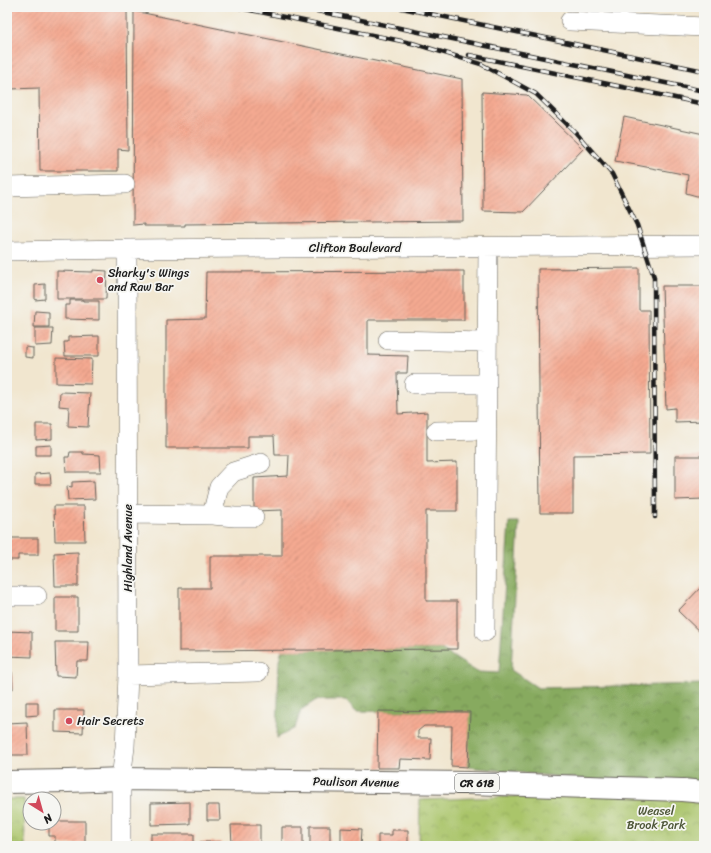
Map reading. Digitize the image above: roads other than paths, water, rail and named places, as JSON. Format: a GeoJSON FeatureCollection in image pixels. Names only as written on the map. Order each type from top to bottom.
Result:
{"type":"FeatureCollection","features":[{"type":"Feature","properties":{"kind":"main road","name":"Paulison Avenue"},"geometry":{"type":"LineString","coordinates":[[7,782],[121,779],[468,783],[704,792]]}},
{"type":"Feature","properties":{"kind":"street"},"geometry":{"type":"LineString","coordinates":[[570,21],[704,26]]}},
{"type":"Feature","properties":{"kind":"street"},"geometry":{"type":"LineString","coordinates":[[7,187],[125,184]]}},
{"type":"Feature","properties":{"kind":"street","name":"Clifton Boulevard"},"geometry":{"type":"LineString","coordinates":[[7,251],[704,246]]}},
{"type":"Feature","properties":{"kind":"street"},"geometry":{"type":"LineString","coordinates":[[485,632],[488,247]]}},
{"type":"Feature","properties":{"kind":"street","name":"Highland Avenue"},"geometry":{"type":"LineString","coordinates":[[121,846],[121,779],[125,741],[128,675],[127,249]]}},
{"type":"Feature","properties":{"kind":"street"},"geometry":{"type":"LineString","coordinates":[[388,340],[488,342]]}},
{"type":"Feature","properties":{"kind":"street"},"geometry":{"type":"LineString","coordinates":[[414,384],[487,384]]}},
{"type":"Feature","properties":{"kind":"street"},"geometry":{"type":"LineString","coordinates":[[436,431],[487,430]]}},
{"type":"Feature","properties":{"kind":"street"},"geometry":{"type":"LineString","coordinates":[[212,515],[219,487],[233,472],[261,463]]}},
{"type":"Feature","properties":{"kind":"street"},"geometry":{"type":"LineString","coordinates":[[128,514],[254,517]]}},
{"type":"Feature","properties":{"kind":"street"},"geometry":{"type":"LineString","coordinates":[[7,596],[37,596]]}},
{"type":"Feature","properties":{"kind":"street"},"geometry":{"type":"LineString","coordinates":[[128,675],[258,672]]}},
{"type":"Feature","properties":{"kind":"railway"},"geometry":{"type":"LineString","coordinates":[[236,7],[416,44]]}},
{"type":"Feature","properties":{"kind":"railway"},"geometry":{"type":"LineString","coordinates":[[298,7],[704,91]]}},
{"type":"Feature","properties":{"kind":"railway"},"geometry":{"type":"LineString","coordinates":[[397,7],[704,71]]}},
{"type":"Feature","properties":{"kind":"railway"},"geometry":{"type":"LineString","coordinates":[[412,43],[481,64],[536,94],[576,133],[612,174],[637,225],[654,277],[655,517]]}},
{"type":"Feature","properties":{"kind":"railway"},"geometry":{"type":"LineString","coordinates":[[469,55],[704,104]]}},
{"type":"Feature","properties":{"kind":"place","name":"Sharky's Wings and Raw Bar"},"geometry":{"type":"Point","coordinates":[100,280]}},
{"type":"Feature","properties":{"kind":"place","name":"Hair Secrets"},"geometry":{"type":"Point","coordinates":[69,721]}},
{"type":"Feature","properties":{"kind":"park label","name":"Weasel Brook Park"},"geometry":{"type":"Point","coordinates":[656,818]}}]}
